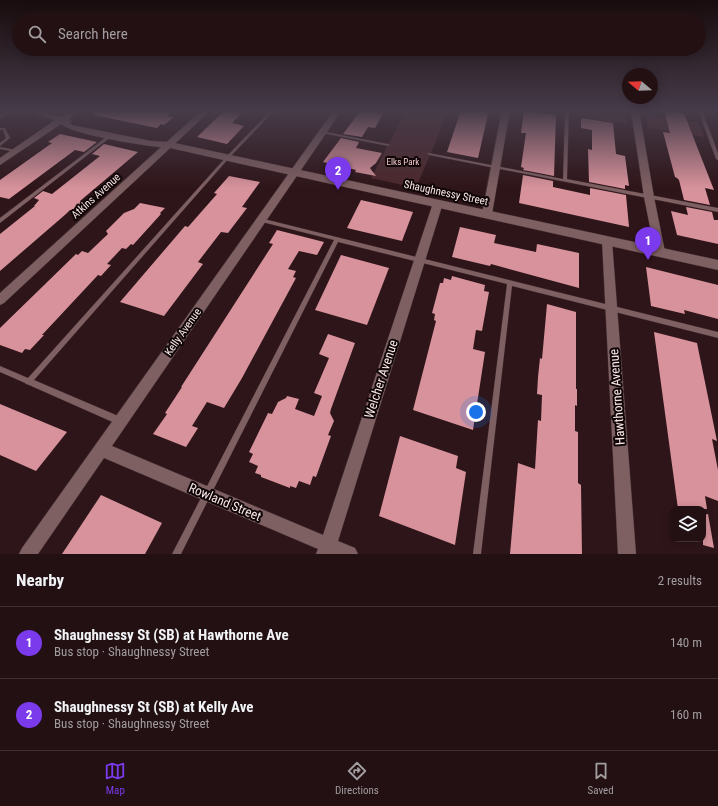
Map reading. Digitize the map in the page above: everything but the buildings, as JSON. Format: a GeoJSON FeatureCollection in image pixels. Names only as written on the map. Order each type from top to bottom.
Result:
{"type":"FeatureCollection","features":[{"type":"Feature","properties":{"kind":"main road"},"geometry":{"type":"LineString","coordinates":[[0,162],[38,136]]}},
{"type":"Feature","properties":{"kind":"main road","name":"Shaughnessy Street"},"geometry":{"type":"LineString","coordinates":[[110,136],[151,144],[170,145],[228,157],[718,265]]}},
{"type":"Feature","properties":{"kind":"main road","name":"Shaughnessy Street"},"geometry":{"type":"LineString","coordinates":[[147,136],[157,138],[170,145]]}},
{"type":"Feature","properties":{"kind":"street","name":"Atkins Avenue"},"geometry":{"type":"LineString","coordinates":[[0,300],[180,136]]}},
{"type":"Feature","properties":{"kind":"street","name":"Kelly Avenue"},"geometry":{"type":"LineString","coordinates":[[28,554],[319,136]]}},
{"type":"Feature","properties":{"kind":"street"},"geometry":{"type":"LineString","coordinates":[[487,214],[501,136]]}},
{"type":"Feature","properties":{"kind":"street"},"geometry":{"type":"LineString","coordinates":[[639,136],[648,196],[660,252]]}},
{"type":"Feature","properties":{"kind":"street","name":"Welcher Avenue"},"geometry":{"type":"LineString","coordinates":[[326,550],[438,204]]}},
{"type":"Feature","properties":{"kind":"street","name":"Hawthorne Avenue"},"geometry":{"type":"LineString","coordinates":[[607,241],[627,554]]}},
{"type":"Feature","properties":{"kind":"street","name":"Rowland Street"},"geometry":{"type":"LineString","coordinates":[[101,449],[207,494],[326,550],[349,554]]}},
{"type":"Feature","properties":{"kind":"lane"},"geometry":{"type":"LineString","coordinates":[[0,144],[8,138],[7,136]]}},
{"type":"Feature","properties":{"kind":"lane"},"geometry":{"type":"LineString","coordinates":[[0,221],[110,136]]}},
{"type":"Feature","properties":{"kind":"lane"},"geometry":{"type":"LineString","coordinates":[[28,382],[248,136]]}},
{"type":"Feature","properties":{"kind":"lane"},"geometry":{"type":"LineString","coordinates":[[342,136],[388,145]]}},
{"type":"Feature","properties":{"kind":"lane"},"geometry":{"type":"LineString","coordinates":[[565,180],[566,136]]}},
{"type":"Feature","properties":{"kind":"lane"},"geometry":{"type":"LineString","coordinates":[[709,136],[718,159]]}},
{"type":"Feature","properties":{"kind":"lane"},"geometry":{"type":"LineString","coordinates":[[0,148],[16,151]]}},
{"type":"Feature","properties":{"kind":"lane"},"geometry":{"type":"LineString","coordinates":[[429,154],[718,210]]}},
{"type":"Feature","properties":{"kind":"lane"},"geometry":{"type":"LineString","coordinates":[[260,220],[718,335]]}},
{"type":"Feature","properties":{"kind":"lane"},"geometry":{"type":"LineString","coordinates":[[176,554],[337,239]]}},
{"type":"Feature","properties":{"kind":"lane"},"geometry":{"type":"LineString","coordinates":[[477,554],[510,283]]}},
{"type":"Feature","properties":{"kind":"lane"},"geometry":{"type":"LineString","coordinates":[[0,369],[120,421]]}},
{"type":"Feature","properties":{"kind":"green space","name":"Elks Park"},"geometry":{"type":"Polygon","coordinates":[[[393,136],[438,136],[416,188],[371,178],[393,136]]]}},
{"type":"Feature","properties":{"kind":"place","name":"Shaughnessy St (SB) at Kelly Ave"},"geometry":{"type":"Point","coordinates":[338,190]}},
{"type":"Feature","properties":{"kind":"place","name":"Shaughnessy St (SB) at Hawthorne Ave"},"geometry":{"type":"Point","coordinates":[648,260]}}]}
